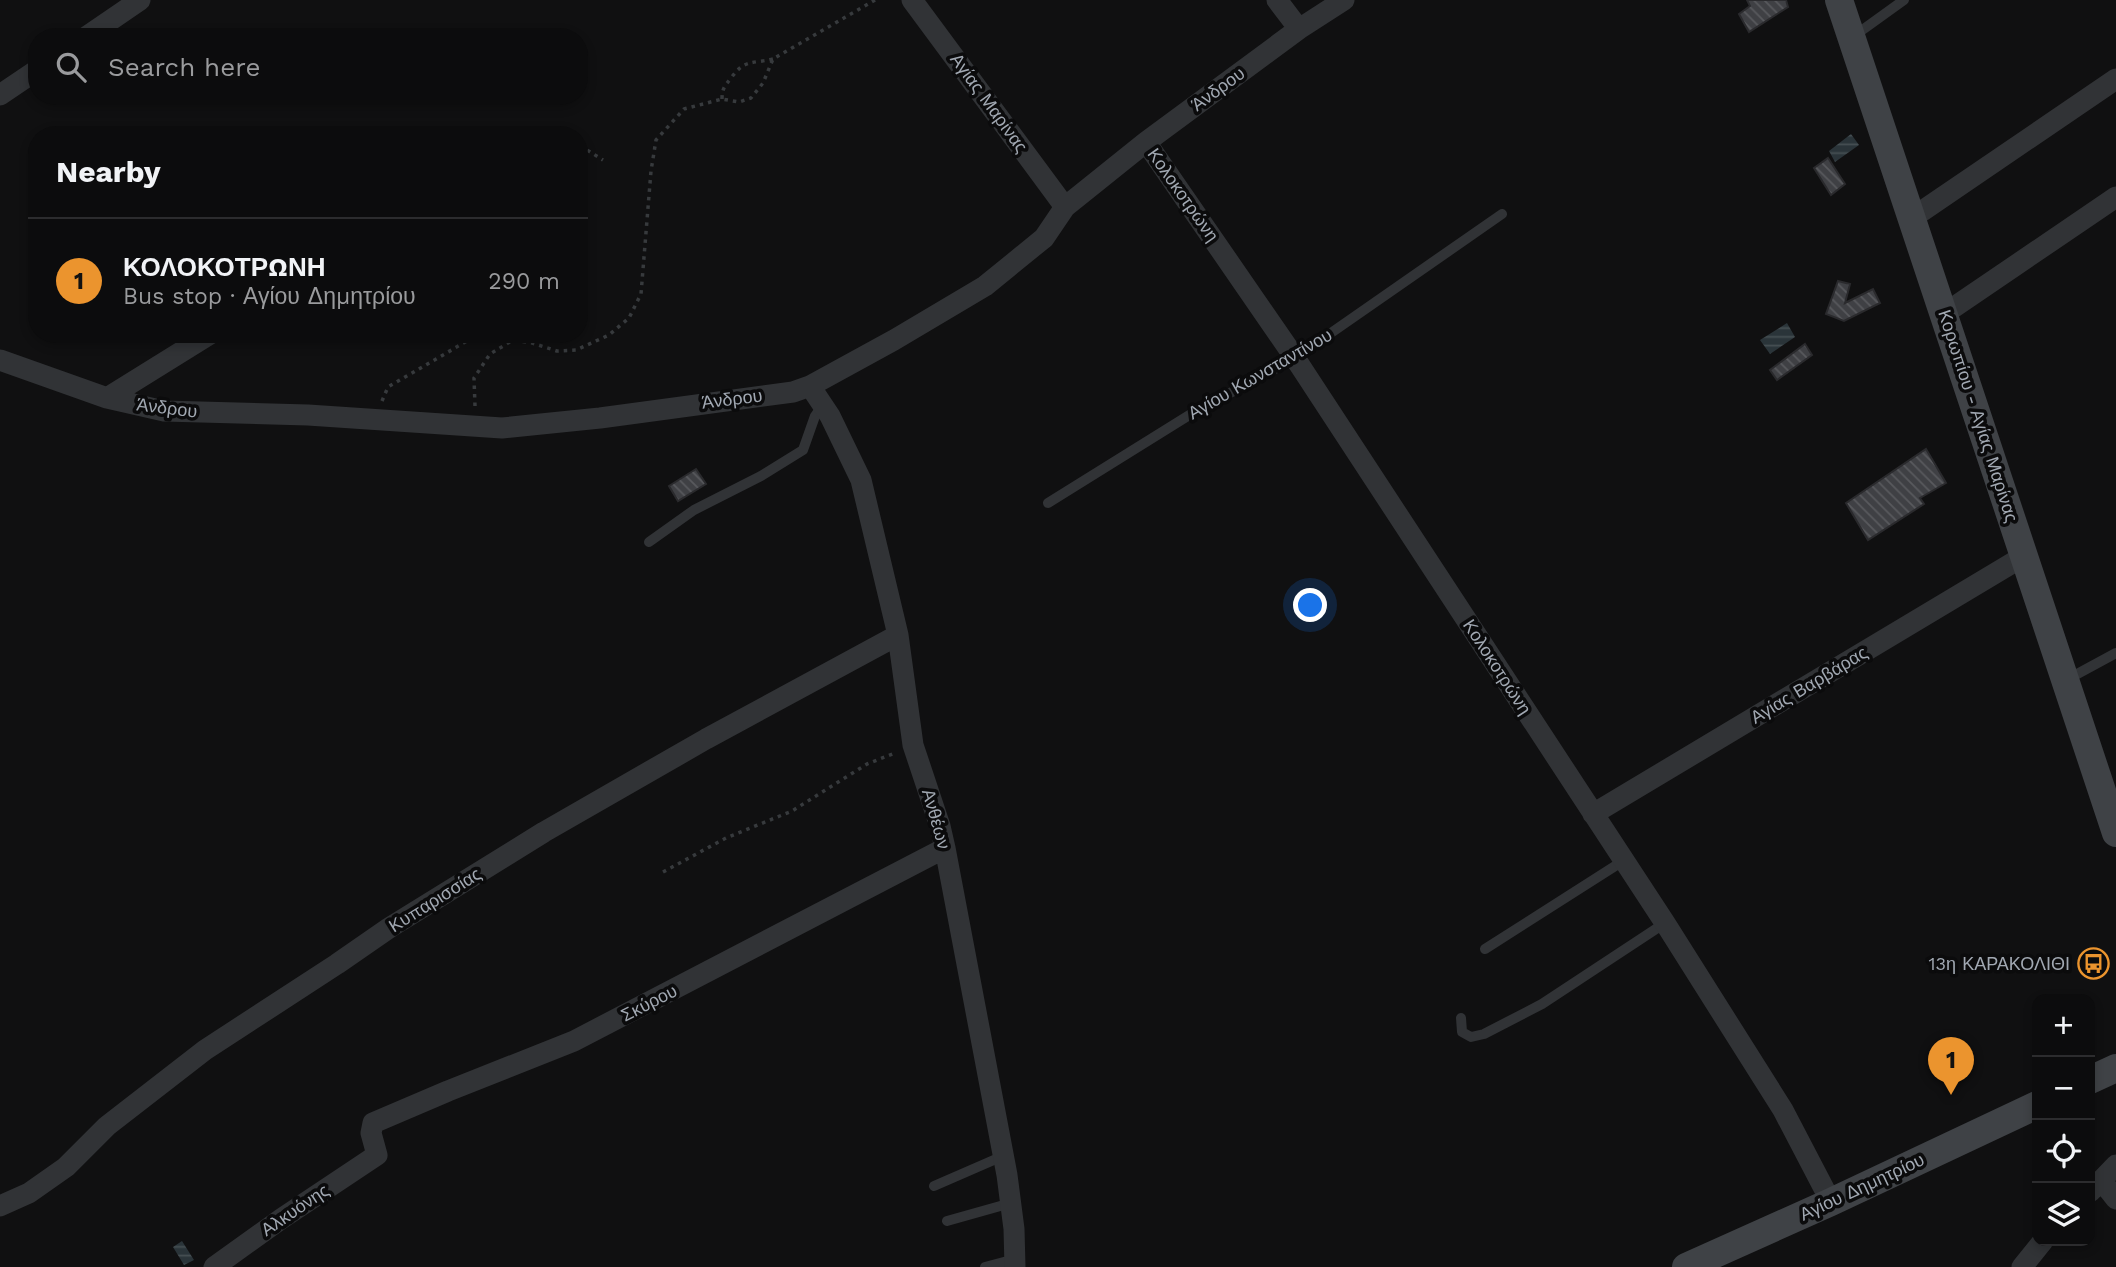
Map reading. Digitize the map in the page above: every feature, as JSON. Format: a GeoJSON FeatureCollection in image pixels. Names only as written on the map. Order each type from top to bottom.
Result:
{"type":"FeatureCollection","features":[{"type":"Feature","properties":{"kind":"main road","name":"Κορωπίου - Αγίας Μαρίνας"},"geometry":{"type":"LineString","coordinates":[[1839,0],[2116,833]]}},
{"type":"Feature","properties":{"kind":"main road"},"geometry":{"type":"LineString","coordinates":[[2095,1078],[2116,1068]]}},
{"type":"Feature","properties":{"kind":"main road","name":"Αγίου Δημητρίου"},"geometry":{"type":"LineString","coordinates":[[1686,1267],[2032,1107]]}},
{"type":"Feature","properties":{"kind":"street"},"geometry":{"type":"LineString","coordinates":[[99,28],[140,0]]}},
{"type":"Feature","properties":{"kind":"street","name":"Αγίας Μαρίνας"},"geometry":{"type":"LineString","coordinates":[[912,0],[1065,207]]}},
{"type":"Feature","properties":{"kind":"street"},"geometry":{"type":"LineString","coordinates":[[1278,0],[1298,29]]}},
{"type":"Feature","properties":{"kind":"street","name":"Άνδρου"},"geometry":{"type":"LineString","coordinates":[[5,366],[107,398],[164,411],[375,419],[502,428],[600,418],[793,392],[810,386],[894,341],[985,286],[1044,238],[1065,207],[1146,142],[1298,29],[1344,0]]}},
{"type":"Feature","properties":{"kind":"street"},"geometry":{"type":"LineString","coordinates":[[0,95],[28,76]]}},
{"type":"Feature","properties":{"kind":"street"},"geometry":{"type":"LineString","coordinates":[[1912,218],[2116,79]]}},
{"type":"Feature","properties":{"kind":"street","name":"Κολοκοτρώνη"},"geometry":{"type":"LineString","coordinates":[[1146,142],[1295,358],[1665,923],[1783,1110],[1831,1202]]}},
{"type":"Feature","properties":{"kind":"street"},"geometry":{"type":"LineString","coordinates":[[1944,314],[2116,197]]}},
{"type":"Feature","properties":{"kind":"street"},"geometry":{"type":"LineString","coordinates":[[107,398],[196,343]]}},
{"type":"Feature","properties":{"kind":"street","name":"Ανθέων"},"geometry":{"type":"LineString","coordinates":[[810,386],[830,416],[861,480],[898,635],[913,745],[940,825],[1003,1156],[1014,1229],[1015,1263]]}},
{"type":"Feature","properties":{"kind":"street","name":"Αγίας Βαρβάρας"},"geometry":{"type":"LineString","coordinates":[[1593,814],[2024,556]]}},
{"type":"Feature","properties":{"kind":"street","name":"Κυπαρισσίας"},"geometry":{"type":"LineString","coordinates":[[0,1206],[29,1193],[66,1167],[107,1126],[205,1050],[389,928],[579,812],[706,739],[898,635]]}},
{"type":"Feature","properties":{"kind":"street","name":"Σκύρου"},"geometry":{"type":"LineString","coordinates":[[377,1156],[371,1133],[373,1123],[574,1041],[945,848]]}},
{"type":"Feature","properties":{"kind":"street","name":"Αλκυόνης"},"geometry":{"type":"LineString","coordinates":[[214,1267],[377,1156]]}},
{"type":"Feature","properties":{"kind":"street"},"geometry":{"type":"LineString","coordinates":[[2116,1165],[2095,1186],[2116,1199]]}},
{"type":"Feature","properties":{"kind":"street"},"geometry":{"type":"LineString","coordinates":[[2022,1267],[2039,1246]]}},
{"type":"Feature","properties":{"kind":"lane"},"geometry":{"type":"LineString","coordinates":[[1852,38],[1904,0]]}},
{"type":"Feature","properties":{"kind":"lane","name":"Αγίου Κωνσταντίνου"},"geometry":{"type":"LineString","coordinates":[[1048,503],[1191,414],[1295,358],[1502,214]]}},
{"type":"Feature","properties":{"kind":"lane"},"geometry":{"type":"LineString","coordinates":[[649,542],[694,510],[761,476],[803,450],[815,416],[822,406]]}},
{"type":"Feature","properties":{"kind":"lane"},"geometry":{"type":"LineString","coordinates":[[2065,681],[2116,653]]}},
{"type":"Feature","properties":{"kind":"lane"},"geometry":{"type":"LineString","coordinates":[[1485,948],[1623,861]]}},
{"type":"Feature","properties":{"kind":"lane"},"geometry":{"type":"LineString","coordinates":[[1461,1018],[1462,1032],[1471,1037],[1484,1034],[1542,1004],[1665,923]]}},
{"type":"Feature","properties":{"kind":"lane"},"geometry":{"type":"LineString","coordinates":[[934,1186],[1003,1156]]}},
{"type":"Feature","properties":{"kind":"lane"},"geometry":{"type":"LineString","coordinates":[[947,1221],[1011,1203]]}},
{"type":"Feature","properties":{"kind":"lane"},"geometry":{"type":"LineString","coordinates":[[985,1267],[1015,1263]]}},
{"type":"Feature","properties":{"kind":"path"},"geometry":{"type":"LineString","coordinates":[[722,99],[724,85],[737,69],[747,62],[773,59],[875,0]]}},
{"type":"Feature","properties":{"kind":"path"},"geometry":{"type":"LineString","coordinates":[[532,343],[557,351],[576,351],[609,335],[629,318],[641,294],[656,140],[684,110],[722,99],[738,102],[751,98],[764,83],[773,59]]}},
{"type":"Feature","properties":{"kind":"path"},"geometry":{"type":"LineString","coordinates":[[588,151],[603,160]]}},
{"type":"Feature","properties":{"kind":"path"},"geometry":{"type":"LineString","coordinates":[[375,419],[388,387],[464,343]]}},
{"type":"Feature","properties":{"kind":"path"},"geometry":{"type":"LineString","coordinates":[[476,426],[474,379],[490,354],[508,343]]}},
{"type":"Feature","properties":{"kind":"path"},"geometry":{"type":"LineString","coordinates":[[663,872],[726,838],[792,811],[867,764],[913,745]]}},
{"type":"Feature","properties":{"kind":"shaded area"},"geometry":{"type":"Polygon","coordinates":[[[1851,134],[1859,145],[1835,162],[1829,151],[1851,134]]]}},
{"type":"Feature","properties":{"kind":"shaded area"},"geometry":{"type":"Polygon","coordinates":[[[1787,323],[1795,337],[1770,354],[1760,340],[1787,323]]]}},
{"type":"Feature","properties":{"kind":"shaded area"},"geometry":{"type":"Polygon","coordinates":[[[182,1241],[194,1260],[184,1265],[173,1247],[182,1241]]]}},
{"type":"Feature","properties":{"kind":"building"},"geometry":{"type":"Polygon","coordinates":[[[1747,0],[1786,0],[1788,7],[1749,32],[1739,14],[1750,6],[1747,0]]]}},
{"type":"Feature","properties":{"kind":"building"},"geometry":{"type":"Polygon","coordinates":[[[1828,158],[1845,184],[1831,195],[1814,168],[1828,158]]]}},
{"type":"Feature","properties":{"kind":"building"},"geometry":{"type":"Polygon","coordinates":[[[1838,281],[1850,284],[1845,303],[1873,289],[1880,303],[1844,321],[1826,314],[1838,281]]]}},
{"type":"Feature","properties":{"kind":"building"},"geometry":{"type":"Polygon","coordinates":[[[1805,344],[1812,355],[1777,380],[1770,370],[1805,344]]]}},
{"type":"Feature","properties":{"kind":"building"},"geometry":{"type":"Polygon","coordinates":[[[1926,449],[1946,483],[1920,498],[1924,504],[1868,540],[1846,503],[1926,449]]]}},
{"type":"Feature","properties":{"kind":"building"},"geometry":{"type":"Polygon","coordinates":[[[696,469],[706,484],[678,501],[669,486],[696,469]]]}},
{"type":"Feature","properties":{"kind":"place","name":"13η ΚΑΡΑΚΟΛΙΘΙ"},"geometry":{"type":"Point","coordinates":[2093,964]}},
{"type":"Feature","properties":{"kind":"place","name":"ΚΟΛΟΚΟΤΡΩΝΗ"},"geometry":{"type":"Point","coordinates":[1951,1095]}}]}
